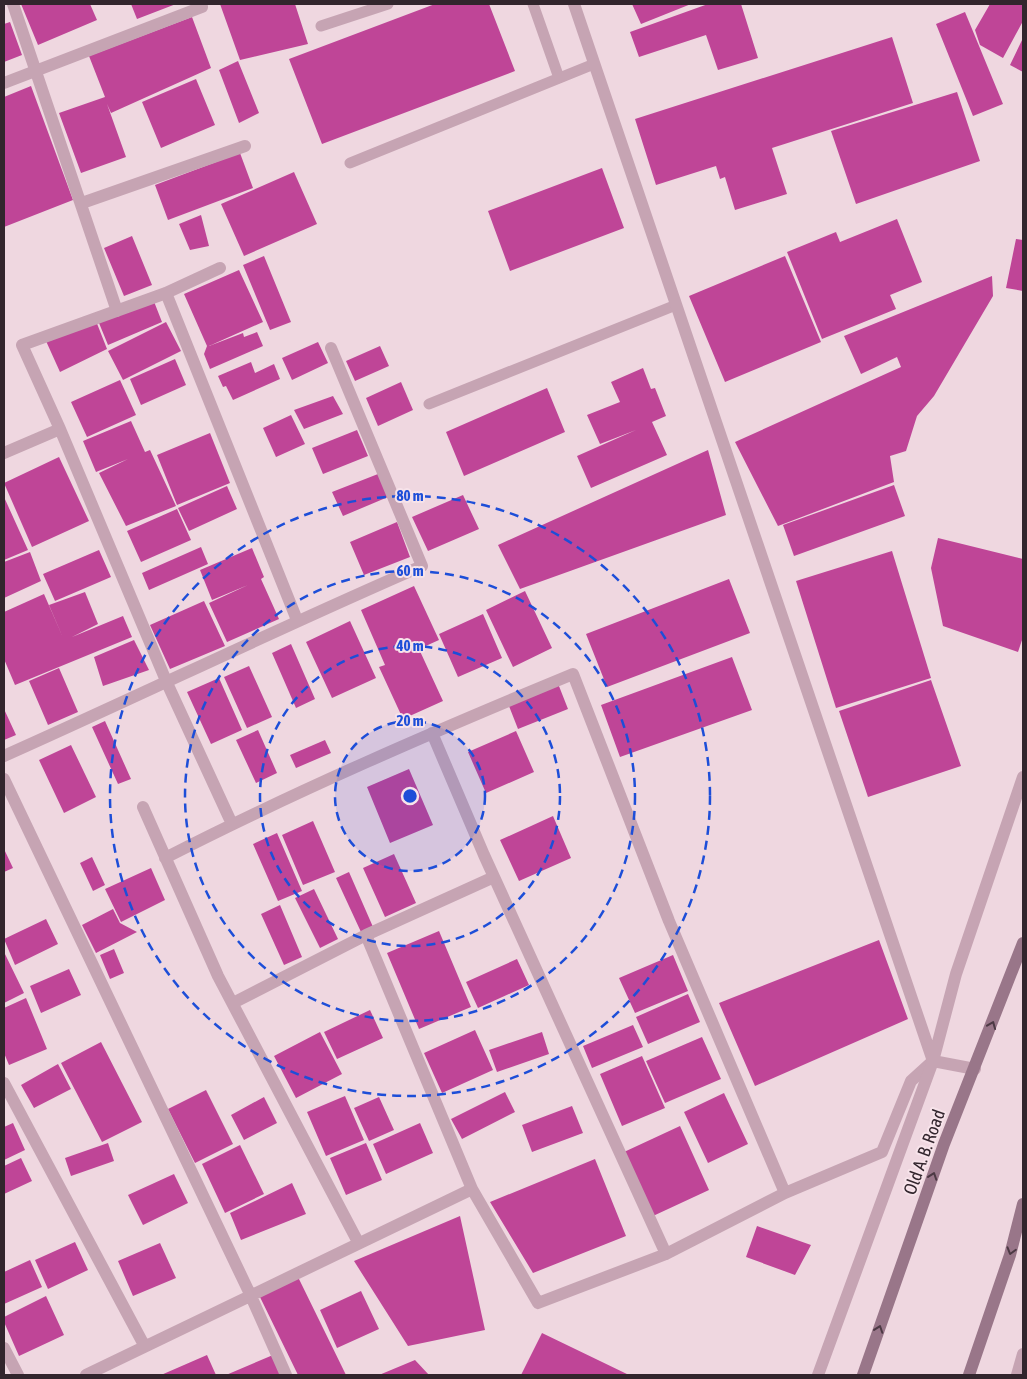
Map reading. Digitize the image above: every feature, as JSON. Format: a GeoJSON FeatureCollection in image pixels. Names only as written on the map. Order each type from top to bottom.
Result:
{"type":"FeatureCollection","features":[{"type":"Feature","properties":{"kind":"main road","name":"Old A. B. Road"},"geometry":{"type":"LineString","coordinates":[[863,1375],[944,1144],[1023,943]]}},
{"type":"Feature","properties":{"kind":"main road"},"geometry":{"type":"LineString","coordinates":[[969,1375],[1010,1255],[1023,1204]]}},
{"type":"Feature","properties":{"kind":"street"},"geometry":{"type":"LineString","coordinates":[[13,4],[82,203],[116,311]]}},
{"type":"Feature","properties":{"kind":"street"},"geometry":{"type":"LineString","coordinates":[[574,4],[933,1062]]}},
{"type":"Feature","properties":{"kind":"street"},"geometry":{"type":"LineString","coordinates":[[4,83],[202,7]]}},
{"type":"Feature","properties":{"kind":"street"},"geometry":{"type":"LineString","coordinates":[[82,203],[245,146]]}},
{"type":"Feature","properties":{"kind":"street"},"geometry":{"type":"LineString","coordinates":[[220,268],[166,293],[22,345],[60,429],[167,683],[232,824]]}},
{"type":"Feature","properties":{"kind":"street"},"geometry":{"type":"LineString","coordinates":[[166,293],[298,620]]}},
{"type":"Feature","properties":{"kind":"street"},"geometry":{"type":"LineString","coordinates":[[4,756],[167,683],[298,620],[422,566],[331,348]]}},
{"type":"Feature","properties":{"kind":"street"},"geometry":{"type":"LineString","coordinates":[[4,453],[60,429]]}},
{"type":"Feature","properties":{"kind":"street"},"geometry":{"type":"LineString","coordinates":[[165,858],[232,824],[432,733],[573,674],[669,921],[785,1193]]}},
{"type":"Feature","properties":{"kind":"street"},"geometry":{"type":"LineString","coordinates":[[432,733],[494,877],[666,1254]]}},
{"type":"Feature","properties":{"kind":"street"},"geometry":{"type":"LineString","coordinates":[[818,1375],[933,1062],[956,974],[1023,777]]}},
{"type":"Feature","properties":{"kind":"street"},"geometry":{"type":"LineString","coordinates":[[4,778],[250,1294],[286,1375]]}},
{"type":"Feature","properties":{"kind":"street"},"geometry":{"type":"LineString","coordinates":[[143,807],[232,1003],[358,1242]]}},
{"type":"Feature","properties":{"kind":"street"},"geometry":{"type":"LineString","coordinates":[[232,1003],[366,935],[494,877]]}},
{"type":"Feature","properties":{"kind":"street"},"geometry":{"type":"LineString","coordinates":[[366,935],[472,1189],[538,1303],[666,1254],[785,1193],[882,1152],[911,1081],[933,1062]]}},
{"type":"Feature","properties":{"kind":"street"},"geometry":{"type":"LineString","coordinates":[[933,1062],[974,1069]]}},
{"type":"Feature","properties":{"kind":"street"},"geometry":{"type":"LineString","coordinates":[[4,1083],[144,1345]]}},
{"type":"Feature","properties":{"kind":"street"},"geometry":{"type":"LineString","coordinates":[[86,1375],[144,1345],[472,1189]]}},
{"type":"Feature","properties":{"kind":"street"},"geometry":{"type":"LineString","coordinates":[[4,1348],[18,1375]]}},
{"type":"Feature","properties":{"kind":"street"},"geometry":{"type":"LineString","coordinates":[[1016,1375],[1023,1356]]}},
{"type":"Feature","properties":{"kind":"lane"},"geometry":{"type":"LineString","coordinates":[[321,26],[388,4]]}},
{"type":"Feature","properties":{"kind":"lane"},"geometry":{"type":"LineString","coordinates":[[533,4],[559,78]]}},
{"type":"Feature","properties":{"kind":"lane"},"geometry":{"type":"LineString","coordinates":[[350,163],[594,64]]}},
{"type":"Feature","properties":{"kind":"lane"},"geometry":{"type":"LineString","coordinates":[[430,404],[676,305]]}},
{"type":"Feature","properties":{"kind":"building"},"geometry":{"type":"Polygon","coordinates":[[[21,4],[90,4],[97,20],[38,45],[21,4]]]}},
{"type":"Feature","properties":{"kind":"building"},"geometry":{"type":"Polygon","coordinates":[[[131,4],[176,4],[137,19],[131,4]]]}},
{"type":"Feature","properties":{"kind":"building"},"geometry":{"type":"Polygon","coordinates":[[[220,4],[295,4],[308,44],[240,60],[220,4]]]}},
{"type":"Feature","properties":{"kind":"building"},"geometry":{"type":"Polygon","coordinates":[[[435,4],[489,4],[515,71],[322,144],[289,59],[435,4]]]}},
{"type":"Feature","properties":{"kind":"building"},"geometry":{"type":"Polygon","coordinates":[[[632,4],[691,4],[641,24],[632,4]]]}},
{"type":"Feature","properties":{"kind":"building"},"geometry":{"type":"Polygon","coordinates":[[[708,4],[741,4],[758,58],[718,70],[706,35],[639,57],[630,32],[708,4]]]}},
{"type":"Feature","properties":{"kind":"building"},"geometry":{"type":"Polygon","coordinates":[[[990,4],[1023,4],[1023,21],[1003,58],[980,45],[975,30],[990,4]]]}},
{"type":"Feature","properties":{"kind":"building"},"geometry":{"type":"Polygon","coordinates":[[[965,12],[1003,104],[973,116],[936,24],[965,12]]]}},
{"type":"Feature","properties":{"kind":"building"},"geometry":{"type":"Polygon","coordinates":[[[192,17],[211,68],[111,113],[107,104],[126,157],[81,173],[59,113],[105,97],[89,56],[192,17]]]}},
{"type":"Feature","properties":{"kind":"building"},"geometry":{"type":"Polygon","coordinates":[[[10,22],[22,55],[4,62],[4,24],[10,22]]]}},
{"type":"Feature","properties":{"kind":"building"},"geometry":{"type":"Polygon","coordinates":[[[892,37],[913,103],[772,148],[787,194],[735,210],[725,177],[720,179],[716,166],[656,185],[635,119],[892,37]]]}},
{"type":"Feature","properties":{"kind":"building"},"geometry":{"type":"Polygon","coordinates":[[[1023,38],[1023,72],[1010,65],[1023,38]]]}},
{"type":"Feature","properties":{"kind":"building"},"geometry":{"type":"Polygon","coordinates":[[[238,61],[259,113],[239,123],[219,70],[238,61]]]}},
{"type":"Feature","properties":{"kind":"building"},"geometry":{"type":"Polygon","coordinates":[[[196,79],[215,125],[161,148],[142,102],[196,79]]]}},
{"type":"Feature","properties":{"kind":"building"},"geometry":{"type":"Polygon","coordinates":[[[31,86],[73,200],[4,227],[4,97],[31,86]]]}},
{"type":"Feature","properties":{"kind":"building"},"geometry":{"type":"Polygon","coordinates":[[[957,92],[980,161],[856,204],[831,131],[957,92]]]}},
{"type":"Feature","properties":{"kind":"building"},"geometry":{"type":"Polygon","coordinates":[[[240,153],[253,188],[168,220],[155,185],[240,153]]]}},
{"type":"Feature","properties":{"kind":"building"},"geometry":{"type":"Polygon","coordinates":[[[602,168],[624,228],[510,271],[488,211],[602,168]]]}},
{"type":"Feature","properties":{"kind":"building"},"geometry":{"type":"Polygon","coordinates":[[[294,172],[317,224],[244,256],[221,204],[294,172]]]}},
{"type":"Feature","properties":{"kind":"building"},"geometry":{"type":"Polygon","coordinates":[[[201,215],[209,246],[190,250],[179,224],[201,215]]]}},
{"type":"Feature","properties":{"kind":"building"},"geometry":{"type":"Polygon","coordinates":[[[897,219],[922,282],[890,295],[896,309],[822,339],[787,252],[836,232],[840,242],[897,219]]]}},
{"type":"Feature","properties":{"kind":"building"},"geometry":{"type":"Polygon","coordinates":[[[132,236],[152,285],[124,296],[104,248],[132,236]]]}},
{"type":"Feature","properties":{"kind":"building"},"geometry":{"type":"Polygon","coordinates":[[[1016,239],[1023,240],[1023,291],[1006,288],[1016,239]]]}},
{"type":"Feature","properties":{"kind":"building"},"geometry":{"type":"Polygon","coordinates":[[[264,256],[291,322],[270,330],[243,265],[264,256]]]}},
{"type":"Feature","properties":{"kind":"building"},"geometry":{"type":"Polygon","coordinates":[[[785,256],[821,342],[725,382],[689,296],[785,256]]]}},
{"type":"Feature","properties":{"kind":"building"},"geometry":{"type":"Polygon","coordinates":[[[239,270],[263,322],[209,346],[243,333],[244,337],[257,332],[263,346],[210,369],[204,354],[207,346],[184,294],[239,270]]]}},
{"type":"Feature","properties":{"kind":"building"},"geometry":{"type":"Polygon","coordinates":[[[992,276],[993,296],[934,396],[917,416],[906,451],[890,456],[894,482],[778,526],[735,442],[901,367],[897,357],[861,374],[844,336],[992,276]]]}},
{"type":"Feature","properties":{"kind":"building"},"geometry":{"type":"Polygon","coordinates":[[[153,299],[162,322],[108,345],[99,323],[153,299]]]}},
{"type":"Feature","properties":{"kind":"building"},"geometry":{"type":"Polygon","coordinates":[[[96,321],[107,349],[60,372],[46,341],[96,321]]]}},
{"type":"Feature","properties":{"kind":"building"},"geometry":{"type":"Polygon","coordinates":[[[166,322],[181,351],[123,380],[108,351],[166,322]]]}},
{"type":"Feature","properties":{"kind":"building"},"geometry":{"type":"Polygon","coordinates":[[[318,342],[328,363],[292,380],[282,358],[318,342]]]}},
{"type":"Feature","properties":{"kind":"building"},"geometry":{"type":"Polygon","coordinates":[[[380,346],[389,366],[355,381],[346,361],[380,346]]]}},
{"type":"Feature","properties":{"kind":"building"},"geometry":{"type":"Polygon","coordinates":[[[175,359],[186,385],[141,405],[130,379],[175,359]]]}},
{"type":"Feature","properties":{"kind":"building"},"geometry":{"type":"Polygon","coordinates":[[[251,362],[255,373],[274,364],[280,379],[233,400],[226,386],[223,387],[218,376],[251,362]]]}},
{"type":"Feature","properties":{"kind":"building"},"geometry":{"type":"Polygon","coordinates":[[[643,368],[651,389],[655,388],[666,416],[652,422],[667,455],[591,488],[577,456],[636,430],[600,444],[587,415],[620,402],[611,382],[643,368]]]}},
{"type":"Feature","properties":{"kind":"building"},"geometry":{"type":"Polygon","coordinates":[[[120,380],[136,415],[87,437],[71,402],[120,380]]]}},
{"type":"Feature","properties":{"kind":"building"},"geometry":{"type":"Polygon","coordinates":[[[401,382],[413,410],[378,426],[366,398],[401,382]]]}},
{"type":"Feature","properties":{"kind":"building"},"geometry":{"type":"Polygon","coordinates":[[[547,388],[565,432],[464,476],[446,432],[547,388]]]}},
{"type":"Feature","properties":{"kind":"building"},"geometry":{"type":"Polygon","coordinates":[[[333,396],[343,414],[304,429],[294,410],[333,396]]]}},
{"type":"Feature","properties":{"kind":"building"},"geometry":{"type":"Polygon","coordinates":[[[291,415],[305,444],[276,457],[263,428],[291,415]]]}},
{"type":"Feature","properties":{"kind":"building"},"geometry":{"type":"Polygon","coordinates":[[[131,421],[145,452],[150,450],[176,506],[126,526],[99,473],[128,459],[96,472],[83,441],[131,421]]]}},
{"type":"Feature","properties":{"kind":"building"},"geometry":{"type":"Polygon","coordinates":[[[357,430],[368,456],[323,474],[312,448],[357,430]]]}},
{"type":"Feature","properties":{"kind":"building"},"geometry":{"type":"Polygon","coordinates":[[[210,433],[230,483],[177,505],[157,455],[210,433]]]}},
{"type":"Feature","properties":{"kind":"building"},"geometry":{"type":"Polygon","coordinates":[[[708,450],[726,515],[520,589],[498,545],[708,450]]]}},
{"type":"Feature","properties":{"kind":"building"},"geometry":{"type":"Polygon","coordinates":[[[59,457],[89,521],[32,547],[4,483],[59,457]]]}},
{"type":"Feature","properties":{"kind":"building"},"geometry":{"type":"Polygon","coordinates":[[[378,474],[388,497],[343,516],[332,492],[378,474]]]}},
{"type":"Feature","properties":{"kind":"building"},"geometry":{"type":"Polygon","coordinates":[[[894,485],[905,516],[794,556],[783,525],[894,485]]]}},
{"type":"Feature","properties":{"kind":"building"},"geometry":{"type":"Polygon","coordinates":[[[227,486],[237,509],[189,531],[178,508],[227,486]]]}},
{"type":"Feature","properties":{"kind":"building"},"geometry":{"type":"Polygon","coordinates":[[[463,495],[479,529],[428,551],[412,517],[463,495]]]}},
{"type":"Feature","properties":{"kind":"building"},"geometry":{"type":"Polygon","coordinates":[[[4,497],[28,550],[4,560],[4,497]]]}},
{"type":"Feature","properties":{"kind":"building"},"geometry":{"type":"Polygon","coordinates":[[[177,509],[191,540],[141,562],[127,531],[177,509]]]}},
{"type":"Feature","properties":{"kind":"building"},"geometry":{"type":"Polygon","coordinates":[[[397,522],[410,557],[364,575],[350,542],[397,522]]]}},
{"type":"Feature","properties":{"kind":"building"},"geometry":{"type":"Polygon","coordinates":[[[938,538],[1023,559],[1023,637],[1018,652],[943,626],[931,568],[938,538]]]}},
{"type":"Feature","properties":{"kind":"building"},"geometry":{"type":"Polygon","coordinates":[[[201,547],[208,564],[149,590],[142,573],[201,547]]]}},
{"type":"Feature","properties":{"kind":"building"},"geometry":{"type":"Polygon","coordinates":[[[252,548],[264,577],[261,579],[279,619],[227,642],[209,603],[248,585],[212,600],[200,570],[252,548]]]}},
{"type":"Feature","properties":{"kind":"building"},"geometry":{"type":"Polygon","coordinates":[[[99,550],[111,577],[55,601],[43,574],[99,550]]]}},
{"type":"Feature","properties":{"kind":"building"},"geometry":{"type":"Polygon","coordinates":[[[892,551],[931,678],[836,708],[796,581],[892,551]]]}},
{"type":"Feature","properties":{"kind":"building"},"geometry":{"type":"Polygon","coordinates":[[[30,552],[41,581],[4,598],[4,562],[30,552]]]}},
{"type":"Feature","properties":{"kind":"building"},"geometry":{"type":"Polygon","coordinates":[[[729,579],[750,633],[607,687],[586,634],[729,579]]]}},
{"type":"Feature","properties":{"kind":"building"},"geometry":{"type":"Polygon","coordinates":[[[414,586],[439,640],[419,649],[443,701],[403,719],[379,667],[385,665],[361,610],[414,586]]]}},
{"type":"Feature","properties":{"kind":"building"},"geometry":{"type":"Polygon","coordinates":[[[525,591],[552,648],[513,667],[486,610],[525,591]]]}},
{"type":"Feature","properties":{"kind":"building"},"geometry":{"type":"Polygon","coordinates":[[[85,592],[98,624],[72,637],[123,616],[132,637],[15,685],[4,659],[4,612],[44,594],[64,640],[49,605],[85,592]]]}},
{"type":"Feature","properties":{"kind":"building"},"geometry":{"type":"Polygon","coordinates":[[[204,601],[225,646],[170,669],[150,625],[204,601]]]}},
{"type":"Feature","properties":{"kind":"building"},"geometry":{"type":"Polygon","coordinates":[[[483,614],[502,658],[458,677],[439,634],[483,614]]]}},
{"type":"Feature","properties":{"kind":"building"},"geometry":{"type":"Polygon","coordinates":[[[350,621],[376,678],[332,698],[306,642],[350,621]]]}},
{"type":"Feature","properties":{"kind":"building"},"geometry":{"type":"Polygon","coordinates":[[[134,640],[149,670],[103,686],[94,657],[134,640]]]}},
{"type":"Feature","properties":{"kind":"building"},"geometry":{"type":"Polygon","coordinates":[[[291,644],[315,699],[296,708],[272,653],[291,644]]]}},
{"type":"Feature","properties":{"kind":"building"},"geometry":{"type":"Polygon","coordinates":[[[732,657],[752,710],[620,757],[601,705],[732,657]]]}},
{"type":"Feature","properties":{"kind":"building"},"geometry":{"type":"Polygon","coordinates":[[[249,666],[272,717],[247,728],[224,677],[249,666]]]}},
{"type":"Feature","properties":{"kind":"building"},"geometry":{"type":"Polygon","coordinates":[[[59,668],[78,712],[48,725],[29,681],[59,668]]]}},
{"type":"Feature","properties":{"kind":"building"},"geometry":{"type":"Polygon","coordinates":[[[219,678],[242,730],[211,744],[187,692],[219,678]]]}},
{"type":"Feature","properties":{"kind":"building"},"geometry":{"type":"Polygon","coordinates":[[[931,680],[961,766],[868,797],[839,711],[931,680]]]}},
{"type":"Feature","properties":{"kind":"building"},"geometry":{"type":"Polygon","coordinates":[[[557,681],[568,709],[518,729],[507,701],[557,681]]]}},
{"type":"Feature","properties":{"kind":"building"},"geometry":{"type":"Polygon","coordinates":[[[4,709],[16,735],[4,740],[4,709]]]}},
{"type":"Feature","properties":{"kind":"building"},"geometry":{"type":"Polygon","coordinates":[[[105,721],[131,779],[118,784],[92,727],[105,721]]]}},
{"type":"Feature","properties":{"kind":"building"},"geometry":{"type":"Polygon","coordinates":[[[258,730],[277,773],[256,783],[236,740],[258,730]]]}},
{"type":"Feature","properties":{"kind":"building"},"geometry":{"type":"Polygon","coordinates":[[[516,731],[534,772],[486,793],[468,752],[516,731]]]}},
{"type":"Feature","properties":{"kind":"building"},"geometry":{"type":"Polygon","coordinates":[[[325,740],[331,753],[296,768],[290,755],[325,740]]]}},
{"type":"Feature","properties":{"kind":"building"},"geometry":{"type":"Polygon","coordinates":[[[71,745],[96,797],[64,813],[39,760],[71,745]]]}},
{"type":"Feature","properties":{"kind":"building"},"geometry":{"type":"Polygon","coordinates":[[[409,769],[433,825],[390,843],[367,787],[409,769]]]}},
{"type":"Feature","properties":{"kind":"building"},"geometry":{"type":"Polygon","coordinates":[[[553,816],[571,858],[519,881],[500,840],[553,816]]]}},
{"type":"Feature","properties":{"kind":"building"},"geometry":{"type":"Polygon","coordinates":[[[313,821],[335,872],[303,885],[282,835],[313,821]]]}},
{"type":"Feature","properties":{"kind":"building"},"geometry":{"type":"Polygon","coordinates":[[[277,833],[302,891],[278,901],[253,844],[277,833]]]}},
{"type":"Feature","properties":{"kind":"building"},"geometry":{"type":"Polygon","coordinates":[[[4,849],[13,868],[4,872],[4,849]]]}},
{"type":"Feature","properties":{"kind":"building"},"geometry":{"type":"Polygon","coordinates":[[[394,854],[416,903],[385,917],[363,868],[394,854]]]}},
{"type":"Feature","properties":{"kind":"building"},"geometry":{"type":"Polygon","coordinates":[[[92,857],[105,885],[93,891],[80,863],[92,857]]]}},
{"type":"Feature","properties":{"kind":"building"},"geometry":{"type":"Polygon","coordinates":[[[151,868],[165,900],[121,922],[105,889],[151,868]]]}},
{"type":"Feature","properties":{"kind":"building"},"geometry":{"type":"Polygon","coordinates":[[[349,872],[373,927],[361,932],[336,878],[349,872]]]}},
{"type":"Feature","properties":{"kind":"building"},"geometry":{"type":"Polygon","coordinates":[[[314,889],[338,939],[320,948],[295,898],[314,889]]]}},
{"type":"Feature","properties":{"kind":"building"},"geometry":{"type":"Polygon","coordinates":[[[280,905],[302,957],[284,965],[261,914],[280,905]]]}},
{"type":"Feature","properties":{"kind":"building"},"geometry":{"type":"Polygon","coordinates":[[[113,909],[120,923],[137,932],[96,953],[82,925],[113,909]]]}},
{"type":"Feature","properties":{"kind":"building"},"geometry":{"type":"Polygon","coordinates":[[[46,919],[58,944],[15,965],[4,939],[46,919]]]}},
{"type":"Feature","properties":{"kind":"building"},"geometry":{"type":"Polygon","coordinates":[[[439,931],[471,1007],[419,1029],[387,953],[439,931]]]}},
{"type":"Feature","properties":{"kind":"building"},"geometry":{"type":"Polygon","coordinates":[[[879,940],[908,1019],[755,1086],[719,1003],[879,940]]]}},
{"type":"Feature","properties":{"kind":"building"},"geometry":{"type":"Polygon","coordinates":[[[114,949],[124,973],[110,979],[100,955],[114,949]]]}},
{"type":"Feature","properties":{"kind":"building"},"geometry":{"type":"Polygon","coordinates":[[[4,952],[24,993],[4,1003],[4,952]]]}},
{"type":"Feature","properties":{"kind":"building"},"geometry":{"type":"Polygon","coordinates":[[[673,955],[688,991],[635,1013],[619,978],[673,955]]]}},
{"type":"Feature","properties":{"kind":"building"},"geometry":{"type":"Polygon","coordinates":[[[517,959],[529,985],[478,1008],[466,982],[517,959]]]}},
{"type":"Feature","properties":{"kind":"building"},"geometry":{"type":"Polygon","coordinates":[[[69,969],[81,995],[41,1013],[30,986],[69,969]]]}},
{"type":"Feature","properties":{"kind":"building"},"geometry":{"type":"Polygon","coordinates":[[[688,994],[700,1022],[648,1044],[636,1017],[688,994]]]}},
{"type":"Feature","properties":{"kind":"building"},"geometry":{"type":"Polygon","coordinates":[[[26,998],[47,1049],[9,1065],[4,1053],[4,1008],[26,998]]]}},
{"type":"Feature","properties":{"kind":"building"},"geometry":{"type":"Polygon","coordinates":[[[370,1010],[383,1038],[337,1059],[324,1032],[370,1010]]]}},
{"type":"Feature","properties":{"kind":"building"},"geometry":{"type":"Polygon","coordinates":[[[633,1025],[643,1047],[592,1068],[583,1046],[633,1025]]]}},
{"type":"Feature","properties":{"kind":"building"},"geometry":{"type":"Polygon","coordinates":[[[475,1030],[493,1070],[442,1093],[424,1053],[475,1030]]]}},
{"type":"Feature","properties":{"kind":"building"},"geometry":{"type":"Polygon","coordinates":[[[320,1032],[342,1074],[296,1098],[274,1056],[320,1032]]]}},
{"type":"Feature","properties":{"kind":"building"},"geometry":{"type":"Polygon","coordinates":[[[542,1032],[549,1054],[497,1072],[489,1050],[542,1032]]]}},
{"type":"Feature","properties":{"kind":"building"},"geometry":{"type":"Polygon","coordinates":[[[702,1037],[721,1079],[665,1103],[646,1061],[702,1037]]]}},
{"type":"Feature","properties":{"kind":"building"},"geometry":{"type":"Polygon","coordinates":[[[101,1042],[142,1122],[102,1142],[61,1063],[101,1042]]]}},
{"type":"Feature","properties":{"kind":"building"},"geometry":{"type":"Polygon","coordinates":[[[642,1056],[665,1108],[622,1126],[600,1074],[642,1056]]]}},
{"type":"Feature","properties":{"kind":"building"},"geometry":{"type":"Polygon","coordinates":[[[58,1064],[71,1089],[34,1108],[21,1085],[58,1064]]]}},
{"type":"Feature","properties":{"kind":"building"},"geometry":{"type":"Polygon","coordinates":[[[206,1090],[233,1144],[195,1163],[168,1109],[206,1090]]]}},
{"type":"Feature","properties":{"kind":"building"},"geometry":{"type":"Polygon","coordinates":[[[505,1092],[515,1112],[462,1139],[451,1119],[505,1092]]]}},
{"type":"Feature","properties":{"kind":"building"},"geometry":{"type":"Polygon","coordinates":[[[724,1093],[748,1144],[708,1163],[684,1112],[724,1093]]]}},
{"type":"Feature","properties":{"kind":"building"},"geometry":{"type":"Polygon","coordinates":[[[345,1096],[364,1140],[326,1156],[307,1112],[345,1096]]]}},
{"type":"Feature","properties":{"kind":"building"},"geometry":{"type":"Polygon","coordinates":[[[264,1097],[277,1123],[244,1140],[231,1115],[264,1097]]]}},
{"type":"Feature","properties":{"kind":"building"},"geometry":{"type":"Polygon","coordinates":[[[379,1097],[394,1130],[369,1141],[354,1108],[379,1097]]]}},
{"type":"Feature","properties":{"kind":"building"},"geometry":{"type":"Polygon","coordinates":[[[572,1106],[583,1133],[532,1152],[522,1125],[572,1106]]]}},
{"type":"Feature","properties":{"kind":"building"},"geometry":{"type":"Polygon","coordinates":[[[13,1123],[25,1150],[4,1160],[4,1127],[13,1123]]]}},
{"type":"Feature","properties":{"kind":"building"},"geometry":{"type":"Polygon","coordinates":[[[420,1123],[433,1153],[386,1174],[373,1144],[420,1123]]]}},
{"type":"Feature","properties":{"kind":"building"},"geometry":{"type":"Polygon","coordinates":[[[680,1126],[709,1190],[653,1216],[624,1152],[680,1126]]]}},
{"type":"Feature","properties":{"kind":"building"},"geometry":{"type":"Polygon","coordinates":[[[108,1143],[114,1161],[71,1176],[65,1158],[108,1143]]]}},
{"type":"Feature","properties":{"kind":"building"},"geometry":{"type":"Polygon","coordinates":[[[366,1143],[382,1180],[346,1195],[330,1158],[366,1143]]]}},
{"type":"Feature","properties":{"kind":"building"},"geometry":{"type":"Polygon","coordinates":[[[240,1145],[264,1194],[225,1213],[202,1164],[240,1145]]]}},
{"type":"Feature","properties":{"kind":"building"},"geometry":{"type":"Polygon","coordinates":[[[21,1158],[32,1181],[4,1194],[4,1166],[21,1158]]]}},
{"type":"Feature","properties":{"kind":"building"},"geometry":{"type":"Polygon","coordinates":[[[595,1159],[626,1236],[533,1273],[490,1202],[595,1159]]]}},
{"type":"Feature","properties":{"kind":"building"},"geometry":{"type":"Polygon","coordinates":[[[174,1174],[188,1203],[143,1225],[128,1195],[174,1174]]]}},
{"type":"Feature","properties":{"kind":"building"},"geometry":{"type":"Polygon","coordinates":[[[292,1183],[306,1214],[241,1240],[230,1213],[292,1183]]]}},
{"type":"Feature","properties":{"kind":"building"},"geometry":{"type":"Polygon","coordinates":[[[460,1216],[485,1330],[408,1346],[354,1261],[460,1216]]]}},
{"type":"Feature","properties":{"kind":"building"},"geometry":{"type":"Polygon","coordinates":[[[757,1226],[811,1245],[795,1275],[746,1257],[757,1226]]]}},
{"type":"Feature","properties":{"kind":"building"},"geometry":{"type":"Polygon","coordinates":[[[75,1242],[88,1270],[48,1289],[35,1260],[75,1242]]]}},
{"type":"Feature","properties":{"kind":"building"},"geometry":{"type":"Polygon","coordinates":[[[160,1243],[176,1278],[133,1296],[118,1261],[160,1243]]]}},
{"type":"Feature","properties":{"kind":"building"},"geometry":{"type":"Polygon","coordinates":[[[30,1260],[42,1287],[4,1304],[4,1272],[30,1260]]]}},
{"type":"Feature","properties":{"kind":"building"},"geometry":{"type":"Polygon","coordinates":[[[298,1277],[346,1375],[298,1375],[259,1295],[298,1277]]]}},
{"type":"Feature","properties":{"kind":"building"},"geometry":{"type":"Polygon","coordinates":[[[361,1291],[379,1329],[337,1348],[320,1310],[361,1291]]]}},
{"type":"Feature","properties":{"kind":"building"},"geometry":{"type":"Polygon","coordinates":[[[46,1296],[64,1335],[19,1356],[4,1322],[4,1317],[46,1296]]]}},
{"type":"Feature","properties":{"kind":"building"},"geometry":{"type":"Polygon","coordinates":[[[542,1333],[629,1375],[521,1375],[542,1333]]]}},
{"type":"Feature","properties":{"kind":"building"},"geometry":{"type":"Polygon","coordinates":[[[207,1355],[216,1375],[161,1375],[207,1355]]]}},
{"type":"Feature","properties":{"kind":"building"},"geometry":{"type":"Polygon","coordinates":[[[273,1355],[281,1375],[226,1375],[273,1355]]]}},
{"type":"Feature","properties":{"kind":"building"},"geometry":{"type":"Polygon","coordinates":[[[415,1360],[429,1375],[379,1375],[415,1360]]]}}]}
